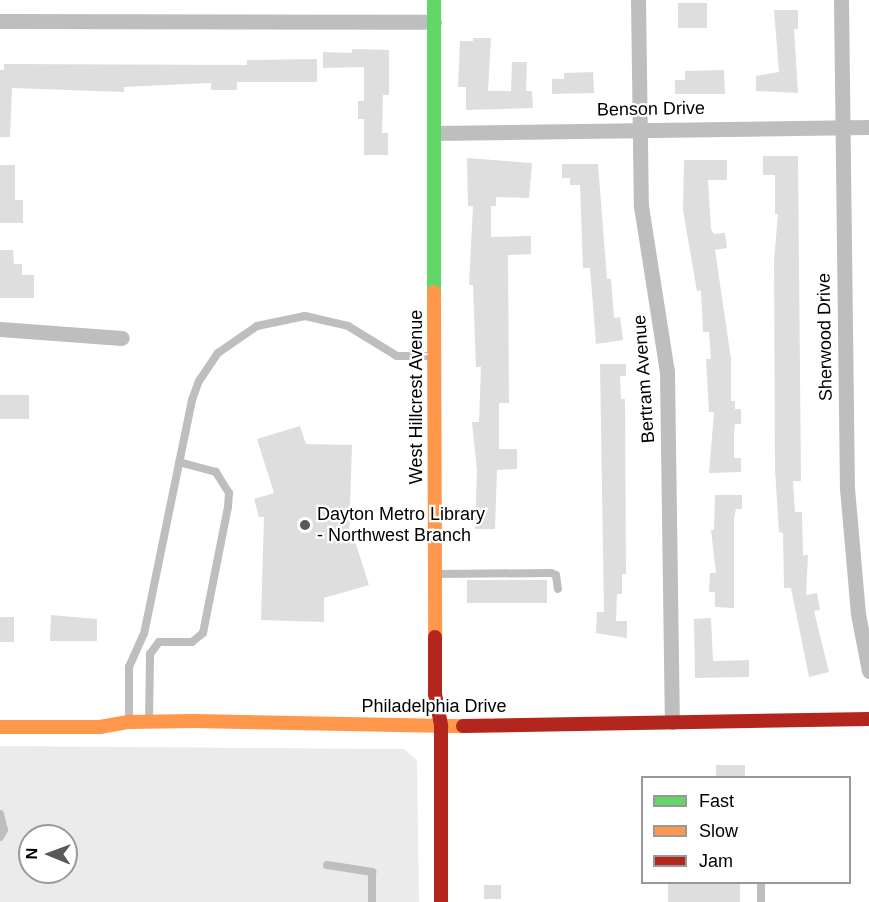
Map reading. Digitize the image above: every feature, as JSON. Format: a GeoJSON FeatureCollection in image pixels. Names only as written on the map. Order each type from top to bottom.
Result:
{"type":"FeatureCollection","features":[{"type":"Feature","properties":{"kind":"street","name":"West Hillcrest Avenue"},"geometry":{"type":"LineString","coordinates":[[434,0],[435,694],[441,726],[441,902]]}},
{"type":"Feature","properties":{"kind":"street","name":"Bertram Avenue"},"geometry":{"type":"LineString","coordinates":[[638,0],[641,206],[667,372],[672,722]]}},
{"type":"Feature","properties":{"kind":"street","name":"Sherwood Drive"},"geometry":{"type":"LineString","coordinates":[[841,0],[847,488],[858,614],[869,671]]}},
{"type":"Feature","properties":{"kind":"street"},"geometry":{"type":"LineString","coordinates":[[0,21],[434,22]]}},
{"type":"Feature","properties":{"kind":"street","name":"Benson Drive"},"geometry":{"type":"LineString","coordinates":[[434,133],[869,126]]}},
{"type":"Feature","properties":{"kind":"street"},"geometry":{"type":"LineString","coordinates":[[0,329],[122,338]]}},
{"type":"Feature","properties":{"kind":"street","name":"Philadelphia Drive"},"geometry":{"type":"LineString","coordinates":[[0,727],[100,727],[129,722],[441,726],[869,719]]}},
{"type":"Feature","properties":{"kind":"lane"},"geometry":{"type":"LineString","coordinates":[[129,722],[129,667],[139,645],[199,381],[224,348],[257,326],[287,318],[324,318],[348,326],[397,356],[434,356]]}},
{"type":"Feature","properties":{"kind":"lane"},"geometry":{"type":"LineString","coordinates":[[149,722],[147,670],[152,651],[159,642],[192,642],[203,633],[228,507],[228,494],[216,472],[179,462]]}},
{"type":"Feature","properties":{"kind":"lane"},"geometry":{"type":"LineString","coordinates":[[435,574],[551,573],[556,575],[558,589]]}},
{"type":"Feature","properties":{"kind":"lane"},"geometry":{"type":"LineString","coordinates":[[139,645],[152,651]]}},
{"type":"Feature","properties":{"kind":"lane"},"geometry":{"type":"LineString","coordinates":[[0,814],[4,830],[0,837]]}},
{"type":"Feature","properties":{"kind":"lane"},"geometry":{"type":"LineString","coordinates":[[327,865],[372,872],[372,902]]}},
{"type":"Feature","properties":{"kind":"lane"},"geometry":{"type":"LineString","coordinates":[[761,884],[761,902]]}},
{"type":"Feature","properties":{"kind":"shaded area"},"geometry":{"type":"Polygon","coordinates":[[[0,746],[404,749],[417,760],[419,902],[0,902],[0,746]]]}},
{"type":"Feature","properties":{"kind":"building"},"geometry":{"type":"Polygon","coordinates":[[[678,3],[707,3],[707,28],[678,28],[678,3]]]}},
{"type":"Feature","properties":{"kind":"building"},"geometry":{"type":"Polygon","coordinates":[[[774,10],[798,10],[798,29],[794,29],[798,93],[756,91],[756,76],[779,72],[774,10]]]}},
{"type":"Feature","properties":{"kind":"building"},"geometry":{"type":"Polygon","coordinates":[[[473,38],[491,38],[488,91],[511,91],[512,62],[527,62],[526,91],[532,91],[533,108],[466,110],[466,87],[458,87],[460,41],[473,41],[473,38]]]}},
{"type":"Feature","properties":{"kind":"building"},"geometry":{"type":"Polygon","coordinates":[[[352,49],[389,50],[389,95],[383,95],[382,133],[388,133],[388,155],[364,155],[364,119],[358,119],[358,101],[364,101],[364,67],[323,68],[323,52],[352,53],[352,49]]]}},
{"type":"Feature","properties":{"kind":"building"},"geometry":{"type":"Polygon","coordinates":[[[317,59],[317,82],[237,82],[237,90],[211,90],[211,83],[124,87],[124,92],[12,88],[10,137],[0,137],[0,70],[4,70],[4,64],[247,65],[247,60],[317,59]]]}},
{"type":"Feature","properties":{"kind":"building"},"geometry":{"type":"Polygon","coordinates":[[[724,70],[725,94],[675,94],[675,80],[685,80],[685,71],[724,70]]]}},
{"type":"Feature","properties":{"kind":"building"},"geometry":{"type":"Polygon","coordinates":[[[593,72],[594,93],[552,94],[552,79],[564,79],[564,73],[593,72]]]}},
{"type":"Feature","properties":{"kind":"building"},"geometry":{"type":"Polygon","coordinates":[[[763,156],[798,156],[801,481],[793,481],[795,512],[802,512],[803,555],[808,555],[806,595],[817,593],[820,610],[814,611],[829,672],[809,677],[791,588],[784,588],[783,533],[779,532],[775,470],[774,260],[778,214],[775,214],[775,175],[763,175],[763,156]]]}},
{"type":"Feature","properties":{"kind":"building"},"geometry":{"type":"Polygon","coordinates":[[[467,158],[532,163],[529,198],[496,197],[496,206],[491,206],[491,237],[531,236],[531,254],[508,255],[509,403],[499,403],[499,449],[517,449],[517,469],[497,470],[495,529],[475,529],[477,470],[472,422],[479,422],[481,367],[476,367],[473,285],[469,285],[473,206],[468,206],[467,158]]]}},
{"type":"Feature","properties":{"kind":"building"},"geometry":{"type":"Polygon","coordinates":[[[684,160],[727,160],[727,180],[708,180],[711,229],[714,234],[725,233],[727,248],[715,250],[731,359],[731,401],[735,401],[735,409],[741,409],[741,424],[735,424],[734,458],[741,458],[741,472],[709,473],[714,412],[709,412],[706,359],[711,359],[709,332],[703,332],[701,290],[697,291],[683,210],[684,160]]]}},
{"type":"Feature","properties":{"kind":"building"},"geometry":{"type":"Polygon","coordinates":[[[562,164],[598,164],[607,279],[611,279],[614,318],[620,317],[623,340],[596,344],[590,268],[583,268],[580,185],[570,185],[570,178],[562,178],[562,164]]]}},
{"type":"Feature","properties":{"kind":"building"},"geometry":{"type":"Polygon","coordinates":[[[0,165],[15,165],[15,200],[23,200],[23,223],[0,223],[0,165]]]}},
{"type":"Feature","properties":{"kind":"building"},"geometry":{"type":"Polygon","coordinates":[[[0,250],[13,250],[14,264],[22,264],[22,275],[34,275],[34,298],[0,298],[0,250]]]}},
{"type":"Feature","properties":{"kind":"building"},"geometry":{"type":"Polygon","coordinates":[[[600,364],[626,364],[626,376],[620,376],[621,399],[625,399],[626,574],[622,574],[622,594],[617,594],[616,621],[627,621],[627,638],[596,633],[597,612],[604,612],[600,364]]]}},
{"type":"Feature","properties":{"kind":"building"},"geometry":{"type":"Polygon","coordinates":[[[0,395],[29,395],[29,419],[0,419],[0,395]]]}},
{"type":"Feature","properties":{"kind":"building","name":"Dayton Metro Library - Northwest Branch"},"geometry":{"type":"Polygon","coordinates":[[[300,426],[306,444],[352,445],[349,537],[354,538],[369,585],[324,598],[324,622],[261,620],[264,517],[259,517],[254,499],[274,493],[257,439],[300,426]]]}},
{"type":"Feature","properties":{"kind":"building"},"geometry":{"type":"Polygon","coordinates":[[[715,495],[742,495],[742,509],[736,509],[734,518],[734,608],[715,607],[715,592],[709,592],[710,573],[716,573],[711,530],[714,530],[715,495]]]}},
{"type":"Feature","properties":{"kind":"building"},"geometry":{"type":"Polygon","coordinates":[[[467,580],[547,580],[547,603],[467,603],[467,580]]]}},
{"type":"Feature","properties":{"kind":"building"},"geometry":{"type":"Polygon","coordinates":[[[51,615],[97,619],[97,641],[50,641],[51,615]]]}},
{"type":"Feature","properties":{"kind":"building"},"geometry":{"type":"Polygon","coordinates":[[[0,617],[14,617],[14,642],[0,642],[0,617]]]}},
{"type":"Feature","properties":{"kind":"building"},"geometry":{"type":"Polygon","coordinates":[[[711,618],[713,661],[749,660],[749,677],[695,678],[694,619],[711,618]]]}},
{"type":"Feature","properties":{"kind":"building"},"geometry":{"type":"Polygon","coordinates":[[[716,765],[745,765],[745,776],[716,776],[716,765]]]}},
{"type":"Feature","properties":{"kind":"building"},"geometry":{"type":"Polygon","coordinates":[[[668,884],[740,884],[740,902],[668,902],[668,884]]]}},
{"type":"Feature","properties":{"kind":"building"},"geometry":{"type":"Polygon","coordinates":[[[484,885],[501,885],[501,899],[484,899],[484,885]]]}},
{"type":"Feature","properties":{"kind":"traffic: fast"},"geometry":{"type":"LineString","coordinates":[[434,0],[434,292]]}},
{"type":"Feature","properties":{"kind":"traffic: slow"},"geometry":{"type":"LineString","coordinates":[[434,292],[435,637]]}},
{"type":"Feature","properties":{"kind":"traffic: slow"},"geometry":{"type":"LineString","coordinates":[[0,727],[100,727],[129,722],[194,721],[463,726]]}},
{"type":"Feature","properties":{"kind":"traffic: jam"},"geometry":{"type":"LineString","coordinates":[[435,637],[435,694],[441,726],[441,902]]}},
{"type":"Feature","properties":{"kind":"traffic: jam"},"geometry":{"type":"LineString","coordinates":[[463,726],[869,719]]}},
{"type":"Feature","properties":{"kind":"place","name":"Dayton Metro Library - Northwest Branch"},"geometry":{"type":"Point","coordinates":[305,525]}}]}
